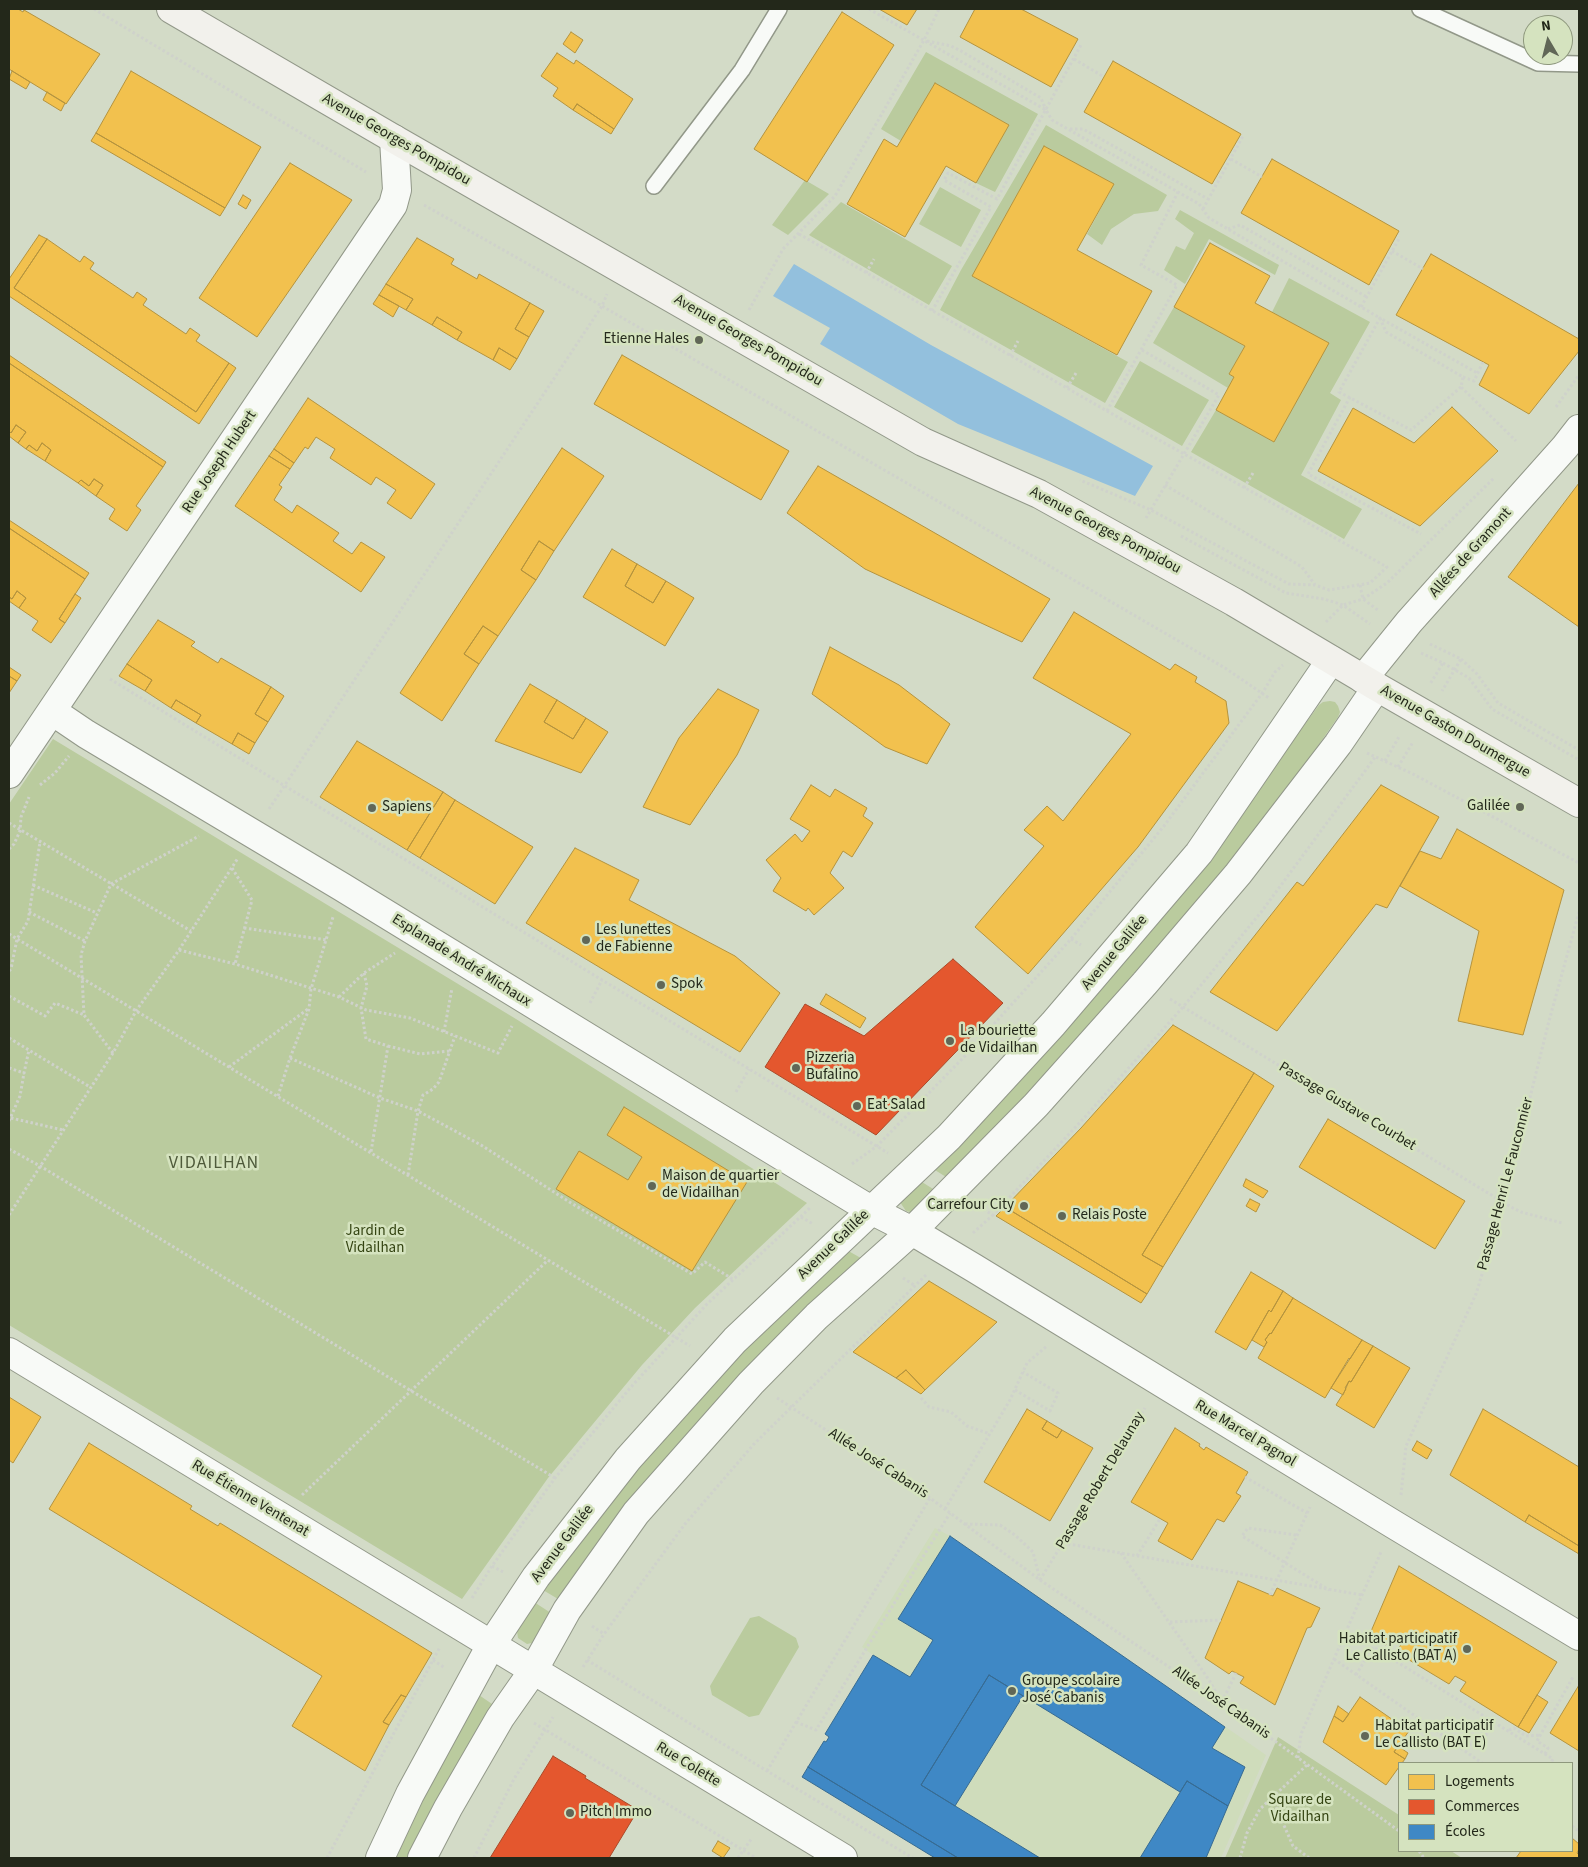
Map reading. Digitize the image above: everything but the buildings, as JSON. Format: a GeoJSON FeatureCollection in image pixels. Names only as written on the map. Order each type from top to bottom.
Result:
{"type":"FeatureCollection","features":[{"type":"Feature","properties":{"kind":"main road","name":"Avenue Georges Pompidou"},"geometry":{"type":"LineString","coordinates":[[171,9],[923,442],[1039,494],[1234,602],[1331,660]]}},
{"type":"Feature","properties":{"kind":"main road","name":"Avenue Gaston Doumergue"},"geometry":{"type":"LineString","coordinates":[[1331,660],[1579,803]]}},
{"type":"Feature","properties":{"kind":"street","name":"Rue Joseph Hubert"},"geometry":{"type":"LineString","coordinates":[[9,774],[393,205],[396,190],[394,139]]}},
{"type":"Feature","properties":{"kind":"street","name":"Allées de Gramont"},"geometry":{"type":"LineString","coordinates":[[1370,683],[1410,622],[1579,429]]}},
{"type":"Feature","properties":{"kind":"street","name":"Avenue Galilée"},"geometry":{"type":"LineString","coordinates":[[380,1858],[410,1794],[490,1645],[536,1578],[628,1459],[715,1361],[870,1210],[949,1137],[1029,1051],[1199,853],[1331,660]]}},
{"type":"Feature","properties":{"kind":"street"},"geometry":{"type":"LineString","coordinates":[[422,1858],[500,1718],[533,1671],[567,1610],[636,1513],[751,1382],[817,1316],[912,1231],[1036,1105],[1145,984],[1238,874],[1338,744],[1370,683]]}},
{"type":"Feature","properties":{"kind":"street","name":"Esplanade André Michaux"},"geometry":{"type":"LineString","coordinates":[[52,711],[86,734],[342,887],[870,1210],[912,1231]]}},
{"type":"Feature","properties":{"kind":"street","name":"Rue Marcel Pagnol"},"geometry":{"type":"LineString","coordinates":[[912,1231],[1579,1636]]}},
{"type":"Feature","properties":{"kind":"street","name":"Rue Étienne Ventenat"},"geometry":{"type":"LineString","coordinates":[[9,1352],[533,1671]]}},
{"type":"Feature","properties":{"kind":"street","name":"Rue Colette"},"geometry":{"type":"LineString","coordinates":[[533,1671],[843,1858]]}},
{"type":"Feature","properties":{"kind":"lane"},"geometry":{"type":"LineString","coordinates":[[654,186],[742,70],[779,9]]}},
{"type":"Feature","properties":{"kind":"lane"},"geometry":{"type":"LineString","coordinates":[[1420,9],[1538,63],[1579,64]]}},
{"type":"Feature","properties":{"kind":"path"},"geometry":{"type":"LineString","coordinates":[[94,9],[396,190],[602,306],[1225,668],[1263,692],[1292,719]]}},
{"type":"Feature","properties":{"kind":"path"},"geometry":{"type":"LineString","coordinates":[[869,9],[1046,110]]}},
{"type":"Feature","properties":{"kind":"path"},"geometry":{"type":"LineString","coordinates":[[741,306],[749,311],[783,249],[835,196],[924,40],[939,9]]}},
{"type":"Feature","properties":{"kind":"path"},"geometry":{"type":"LineString","coordinates":[[924,40],[951,46],[1041,98],[1052,120],[1199,204],[1209,218],[1477,373]]}},
{"type":"Feature","properties":{"kind":"path"},"geometry":{"type":"LineString","coordinates":[[932,311],[991,207],[944,180],[948,173],[997,199],[1082,45]]}},
{"type":"Feature","properties":{"kind":"path"},"geometry":{"type":"LineString","coordinates":[[1074,59],[1104,77]]}},
{"type":"Feature","properties":{"kind":"path"},"geometry":{"type":"LineString","coordinates":[[1067,129],[1083,129],[1208,199]]}},
{"type":"Feature","properties":{"kind":"path"},"geometry":{"type":"LineString","coordinates":[[1203,209],[1243,136]]}},
{"type":"Feature","properties":{"kind":"path"},"geometry":{"type":"LineString","coordinates":[[1231,159],[1262,177]]}},
{"type":"Feature","properties":{"kind":"path"},"geometry":{"type":"LineString","coordinates":[[1106,411],[1177,285],[1141,265],[1178,192]]}},
{"type":"Feature","properties":{"kind":"path"},"geometry":{"type":"LineString","coordinates":[[1228,229],[1240,226],[1367,297]]}},
{"type":"Feature","properties":{"kind":"path"},"geometry":{"type":"LineString","coordinates":[[799,234],[1106,411],[1386,567],[1370,583],[1329,590],[1314,586],[1290,584],[1151,510],[1072,476]]}},
{"type":"Feature","properties":{"kind":"path"},"geometry":{"type":"LineString","coordinates":[[1361,307],[1400,236]]}},
{"type":"Feature","properties":{"kind":"path"},"geometry":{"type":"LineString","coordinates":[[1392,251],[1423,269]]}},
{"type":"Feature","properties":{"kind":"path"},"geometry":{"type":"LineString","coordinates":[[866,273],[874,260]]}},
{"type":"Feature","properties":{"kind":"path"},"geometry":{"type":"LineString","coordinates":[[9,1216],[113,1053],[136,1011],[179,950],[283,786],[602,306],[618,268]]}},
{"type":"Feature","properties":{"kind":"path"},"geometry":{"type":"LineString","coordinates":[[1380,318],[1386,332],[1463,377],[1474,381],[1483,362]]}},
{"type":"Feature","properties":{"kind":"path"},"geometry":{"type":"LineString","coordinates":[[1380,318],[1339,392],[1411,430],[1461,387],[1463,377]]}},
{"type":"Feature","properties":{"kind":"path"},"geometry":{"type":"LineString","coordinates":[[1010,356],[1018,341]]}},
{"type":"Feature","properties":{"kind":"path"},"geometry":{"type":"LineString","coordinates":[[1142,350],[1218,395],[1146,518]]}},
{"type":"Feature","properties":{"kind":"path"},"geometry":{"type":"LineString","coordinates":[[1067,388],[1076,373]]}},
{"type":"Feature","properties":{"kind":"path"},"geometry":{"type":"LineString","coordinates":[[1550,415],[1579,375]]}},
{"type":"Feature","properties":{"kind":"path"},"geometry":{"type":"LineString","coordinates":[[1461,387],[1516,441]]}},
{"type":"Feature","properties":{"kind":"path"},"geometry":{"type":"LineString","coordinates":[[1350,397],[1308,474],[1421,534]]}},
{"type":"Feature","properties":{"kind":"path"},"geometry":{"type":"LineString","coordinates":[[1244,488],[1253,473]]}},
{"type":"Feature","properties":{"kind":"path"},"geometry":{"type":"LineString","coordinates":[[849,1166],[876,1146],[965,1056],[1071,939],[1164,826],[1263,692],[1275,672],[1343,605],[1363,599],[1387,583],[1497,475]]}},
{"type":"Feature","properties":{"kind":"path"},"geometry":{"type":"LineString","coordinates":[[1165,485],[1302,567],[1314,586]]}},
{"type":"Feature","properties":{"kind":"path"},"geometry":{"type":"LineString","coordinates":[[1461,659],[1477,674],[1498,703],[1579,750]]}},
{"type":"Feature","properties":{"kind":"path"},"geometry":{"type":"LineString","coordinates":[[84,663],[283,786],[894,1156]]}},
{"type":"Feature","properties":{"kind":"path"},"geometry":{"type":"LineString","coordinates":[[1443,663],[1470,678],[1492,709],[1579,760]]}},
{"type":"Feature","properties":{"kind":"path"},"geometry":{"type":"LineString","coordinates":[[37,787],[55,774],[86,734]]}},
{"type":"Feature","properties":{"kind":"path"},"geometry":{"type":"LineString","coordinates":[[1338,744],[1376,756],[1413,774],[1579,863]]}},
{"type":"Feature","properties":{"kind":"path"},"geometry":{"type":"LineString","coordinates":[[580,1672],[604,1634],[685,1524],[754,1444],[790,1406],[914,1285],[993,1215],[1085,1117],[1183,1007],[1262,911],[1376,756]]}},
{"type":"Feature","properties":{"kind":"path"},"geometry":{"type":"LineString","coordinates":[[9,849],[14,844],[20,830],[21,817],[31,792]]}},
{"type":"Feature","properties":{"kind":"path"},"geometry":{"type":"LineString","coordinates":[[84,1015],[81,955],[85,941],[111,884],[230,820]]}},
{"type":"Feature","properties":{"kind":"path"},"geometry":{"type":"LineString","coordinates":[[9,823],[191,931]]}},
{"type":"Feature","properties":{"kind":"path"},"geometry":{"type":"LineString","coordinates":[[9,970],[11,969],[17,939],[28,921],[40,842]]}},
{"type":"Feature","properties":{"kind":"path"},"geometry":{"type":"LineString","coordinates":[[232,868],[252,900],[235,964]]}},
{"type":"Feature","properties":{"kind":"path"},"geometry":{"type":"LineString","coordinates":[[34,885],[97,913]]}},
{"type":"Feature","properties":{"kind":"path"},"geometry":{"type":"LineString","coordinates":[[278,1096],[309,1009],[311,989],[342,887]]}},
{"type":"Feature","properties":{"kind":"path"},"geometry":{"type":"LineString","coordinates":[[29,912],[85,941]]}},
{"type":"Feature","properties":{"kind":"path","name":"Passage Henri Le Fauconnier"},"geometry":{"type":"LineString","coordinates":[[1400,1504],[1406,1446],[1476,1294],[1504,1202],[1549,1021],[1579,912]]}},
{"type":"Feature","properties":{"kind":"path"},"geometry":{"type":"LineString","coordinates":[[244,928],[327,940]]}},
{"type":"Feature","properties":{"kind":"path"},"geometry":{"type":"LineString","coordinates":[[339,997],[364,973],[400,949],[415,932]]}},
{"type":"Feature","properties":{"kind":"path"},"geometry":{"type":"LineString","coordinates":[[9,934],[83,977],[136,1011],[670,1334]]}},
{"type":"Feature","properties":{"kind":"path"},"geometry":{"type":"LineString","coordinates":[[179,950],[235,964],[339,997],[361,1008],[410,1018],[498,1053],[516,1019]]}},
{"type":"Feature","properties":{"kind":"path"},"geometry":{"type":"LineString","coordinates":[[444,1032],[457,958]]}},
{"type":"Feature","properties":{"kind":"path"},"geometry":{"type":"LineString","coordinates":[[364,973],[367,986],[361,1008],[366,1039],[420,1054],[450,1051]]}},
{"type":"Feature","properties":{"kind":"path"},"geometry":{"type":"LineString","coordinates":[[9,996],[45,1016],[56,1003],[84,1015],[113,1053]]}},
{"type":"Feature","properties":{"kind":"path","name":"Passage Gustave Courbet"},"geometry":{"type":"LineString","coordinates":[[1183,1007],[1511,1207],[1521,1212],[1562,1223]]}},
{"type":"Feature","properties":{"kind":"path"},"geometry":{"type":"LineString","coordinates":[[229,1067],[309,1009]]}},
{"type":"Feature","properties":{"kind":"path"},"geometry":{"type":"LineString","coordinates":[[408,1175],[418,1111],[423,1096],[433,1089],[438,1082],[455,1036]]}},
{"type":"Feature","properties":{"kind":"path"},"geometry":{"type":"LineString","coordinates":[[9,1038],[90,1088]]}},
{"type":"Feature","properties":{"kind":"path"},"geometry":{"type":"LineString","coordinates":[[371,1152],[388,1046]]}},
{"type":"Feature","properties":{"kind":"path"},"geometry":{"type":"LineString","coordinates":[[29,1050],[20,1096],[10,1119],[63,1130]]}},
{"type":"Feature","properties":{"kind":"path"},"geometry":{"type":"LineString","coordinates":[[290,1058],[380,1098],[418,1111],[481,1145],[571,1203],[692,1274],[705,1262],[734,1280]]}},
{"type":"Feature","properties":{"kind":"path"},"geometry":{"type":"LineString","coordinates":[[9,1068],[24,1073]]}},
{"type":"Feature","properties":{"kind":"path"},"geometry":{"type":"LineString","coordinates":[[9,1149],[555,1478]]}},
{"type":"Feature","properties":{"kind":"path"},"geometry":{"type":"LineString","coordinates":[[972,1203],[993,1215]]}},
{"type":"Feature","properties":{"kind":"path"},"geometry":{"type":"LineString","coordinates":[[468,1603],[555,1478],[631,1387],[675,1337],[812,1206]]}},
{"type":"Feature","properties":{"kind":"path"},"geometry":{"type":"LineString","coordinates":[[297,1500],[548,1260]]}},
{"type":"Feature","properties":{"kind":"path"},"geometry":{"type":"LineString","coordinates":[[945,1510],[1015,1390],[1027,1363],[1055,1340],[1065,1323]]}},
{"type":"Feature","properties":{"kind":"path"},"geometry":{"type":"LineString","coordinates":[[1015,1390],[1050,1410],[1058,1393],[1023,1372]]}},
{"type":"Feature","properties":{"kind":"path","name":"Passage Robert Delaunay"},"geometry":{"type":"LineString","coordinates":[[1040,1580],[1151,1399],[1164,1384]]}},
{"type":"Feature","properties":{"kind":"path"},"geometry":{"type":"LineString","coordinates":[[921,1398],[929,1407],[951,1412],[967,1426],[990,1434]]}},
{"type":"Feature","properties":{"kind":"path","name":"Allée José Cabanis"},"geometry":{"type":"LineString","coordinates":[[790,1406],[930,1498],[1040,1580],[1222,1702],[1398,1829]]}},
{"type":"Feature","properties":{"kind":"path"},"geometry":{"type":"LineString","coordinates":[[1245,1477],[1307,1512],[1270,1595]]}},
{"type":"Feature","properties":{"kind":"path"},"geometry":{"type":"LineString","coordinates":[[767,1771],[930,1498]]}},
{"type":"Feature","properties":{"kind":"path"},"geometry":{"type":"LineString","coordinates":[[796,1722],[816,1730],[950,1513]]}},
{"type":"Feature","properties":{"kind":"path"},"geometry":{"type":"LineString","coordinates":[[1137,1556],[1160,1519]]}},
{"type":"Feature","properties":{"kind":"path"},"geometry":{"type":"LineString","coordinates":[[965,1524],[1000,1525],[1015,1535],[1033,1552],[1040,1580]]}},
{"type":"Feature","properties":{"kind":"path"},"geometry":{"type":"LineString","coordinates":[[1296,1535],[1248,1528],[1242,1536],[1330,1590]]}},
{"type":"Feature","properties":{"kind":"path"},"geometry":{"type":"LineString","coordinates":[[1063,1543],[1362,1595]]}},
{"type":"Feature","properties":{"kind":"path"},"geometry":{"type":"LineString","coordinates":[[1298,1758],[1300,1734],[1384,1544]]}},
{"type":"Feature","properties":{"kind":"path"},"geometry":{"type":"LineString","coordinates":[[1120,1553],[1210,1680],[1222,1702]]}},
{"type":"Feature","properties":{"kind":"path"},"geometry":{"type":"LineString","coordinates":[[1170,1622],[1221,1620]]}},
{"type":"Feature","properties":{"kind":"path"},"geometry":{"type":"LineString","coordinates":[[327,1858],[442,1645]]}},
{"type":"Feature","properties":{"kind":"path"},"geometry":{"type":"LineString","coordinates":[[1356,1675],[1374,1647],[1553,1759],[1552,1762]]}},
{"type":"Feature","properties":{"kind":"path"},"geometry":{"type":"LineString","coordinates":[[1334,1659],[1481,1762]]}},
{"type":"Feature","properties":{"kind":"path"},"geometry":{"type":"LineString","coordinates":[[587,1660],[767,1771],[914,1858]]}},
{"type":"Feature","properties":{"kind":"path"},"geometry":{"type":"LineString","coordinates":[[1222,1702],[1236,1673]]}},
{"type":"Feature","properties":{"kind":"path"},"geometry":{"type":"LineString","coordinates":[[1545,1754],[1548,1748],[1537,1741],[1574,1677]]}},
{"type":"Feature","properties":{"kind":"path"},"geometry":{"type":"LineString","coordinates":[[474,1858],[514,1779],[554,1714]]}},
{"type":"Feature","properties":{"kind":"path"},"geometry":{"type":"LineString","coordinates":[[1459,1747],[1476,1743],[1486,1735],[1488,1718]]}},
{"type":"Feature","properties":{"kind":"path"},"geometry":{"type":"LineString","coordinates":[[531,1721],[756,1858]]}},
{"type":"Feature","properties":{"kind":"path"},"geometry":{"type":"LineString","coordinates":[[1508,1730],[1514,1728],[1526,1736],[1541,1734]]}},
{"type":"Feature","properties":{"kind":"path"},"geometry":{"type":"LineString","coordinates":[[1240,1858],[1247,1833],[1260,1809],[1308,1764]]}},
{"type":"Feature","properties":{"kind":"path"},"geometry":{"type":"LineString","coordinates":[[1272,1798],[1293,1846],[1309,1858]]}},
{"type":"Feature","properties":{"kind":"path"},"geometry":{"type":"LineString","coordinates":[[738,1858],[747,1846]]}},
{"type":"Feature","properties":{"kind":"shaded area","name":"Groupe scolaire José Cabanis"},"geometry":{"type":"Polygon","coordinates":[[[935,1528],[950,1536],[1266,1755],[1221,1858],[935,1858],[802,1777],[824,1741],[826,1742],[829,1737],[825,1734],[873,1655],[862,1647],[935,1528]]]}},
{"type":"Feature","properties":{"kind":"green space"},"geometry":{"type":"Polygon","coordinates":[[[926,52],[1038,114],[995,192],[976,183],[1009,125],[935,83],[901,141],[881,129],[926,52]]]}},
{"type":"Feature","properties":{"kind":"green space"},"geometry":{"type":"Polygon","coordinates":[[[1046,125],[1167,195],[1158,211],[1134,214],[1111,229],[1102,245],[1087,234],[1114,184],[1044,146],[972,276],[1128,362],[1105,403],[940,310],[961,270],[1046,125]]]}},
{"type":"Feature","properties":{"kind":"green space"},"geometry":{"type":"Polygon","coordinates":[[[805,180],[829,194],[788,235],[772,225],[805,180]]]}},
{"type":"Feature","properties":{"kind":"green space"},"geometry":{"type":"Polygon","coordinates":[[[940,187],[981,210],[961,247],[919,224],[940,187]]]}},
{"type":"Feature","properties":{"kind":"green space"},"geometry":{"type":"Polygon","coordinates":[[[841,202],[952,266],[929,305],[809,235],[841,202]]]}},
{"type":"Feature","properties":{"kind":"green space"},"geometry":{"type":"Polygon","coordinates":[[[1180,210],[1279,265],[1275,275],[1209,239],[1185,284],[1164,270],[1176,246],[1185,250],[1194,233],[1175,219],[1180,210]]]}},
{"type":"Feature","properties":{"kind":"green space"},"geometry":{"type":"Polygon","coordinates":[[[1289,278],[1370,322],[1330,393],[1341,400],[1301,475],[1362,509],[1344,539],[1191,452],[1216,410],[1274,442],[1328,343],[1272,312],[1289,278]]]}},
{"type":"Feature","properties":{"kind":"green space"},"geometry":{"type":"Polygon","coordinates":[[[1174,307],[1245,346],[1229,374],[1234,377],[1228,388],[1153,343],[1174,307]]]}},
{"type":"Feature","properties":{"kind":"green space"},"geometry":{"type":"Polygon","coordinates":[[[1140,361],[1209,400],[1182,446],[1114,407],[1140,361]]]}},
{"type":"Feature","properties":{"kind":"green space"},"geometry":{"type":"Polygon","coordinates":[[[1330,701],[1335,702],[1338,706],[1340,712],[1338,717],[1274,809],[1195,910],[951,1180],[930,1167],[1212,851],[1319,705],[1330,701]]]}},
{"type":"Feature","properties":{"kind":"green space","name":"Jardin de Vidailhan"},"geometry":{"type":"Polygon","coordinates":[[[53,739],[516,1019],[807,1203],[695,1308],[642,1365],[548,1478],[462,1599],[9,1325],[9,804],[53,739]]]}},
{"type":"Feature","properties":{"kind":"green space"},"geometry":{"type":"Polygon","coordinates":[[[917,1179],[938,1192],[915,1213],[906,1211],[900,1202],[917,1179]]]}},
{"type":"Feature","properties":{"kind":"green space"},"geometry":{"type":"Polygon","coordinates":[[[845,1249],[866,1261],[563,1602],[543,1590],[685,1407],[845,1249]]]}},
{"type":"Feature","properties":{"kind":"green space"},"geometry":{"type":"Polygon","coordinates":[[[534,1602],[554,1615],[536,1642],[527,1644],[518,1638],[517,1631],[534,1602]]]}},
{"type":"Feature","properties":{"kind":"green space"},"geometry":{"type":"Polygon","coordinates":[[[759,1616],[796,1638],[799,1647],[759,1715],[749,1717],[712,1695],[710,1686],[750,1618],[759,1616]]]}},
{"type":"Feature","properties":{"kind":"green space"},"geometry":{"type":"Polygon","coordinates":[[[476,1693],[495,1706],[412,1858],[387,1858],[476,1693]]]}},
{"type":"Feature","properties":{"kind":"green space","name":"Square de Vidailhan"},"geometry":{"type":"Polygon","coordinates":[[[1278,1737],[1398,1814],[1398,1852],[1453,1852],[1462,1858],[1225,1858],[1278,1737]]]}},
{"type":"Feature","properties":{"kind":"water"},"geometry":{"type":"Polygon","coordinates":[[[794,264],[931,345],[1153,466],[1135,496],[958,424],[820,344],[830,328],[773,296],[794,264]]]}},
{"type":"Feature","properties":{"kind":"place","name":"Etienne Hales"},"geometry":{"type":"Point","coordinates":[699,340]}},
{"type":"Feature","properties":{"kind":"place","name":"Galilée"},"geometry":{"type":"Point","coordinates":[1520,807]}},
{"type":"Feature","properties":{"kind":"place","name":"Sapiens"},"geometry":{"type":"Point","coordinates":[372,808]}},
{"type":"Feature","properties":{"kind":"place","name":"Les lunettes de Fabienne"},"geometry":{"type":"Point","coordinates":[586,940]}},
{"type":"Feature","properties":{"kind":"place","name":"Spok"},"geometry":{"type":"Point","coordinates":[661,985]}},
{"type":"Feature","properties":{"kind":"place","name":"La bouriette de Vidailhan"},"geometry":{"type":"Point","coordinates":[950,1041]}},
{"type":"Feature","properties":{"kind":"place","name":"Pizzeria Bufalino"},"geometry":{"type":"Point","coordinates":[796,1068]}},
{"type":"Feature","properties":{"kind":"place","name":"Eat Salad"},"geometry":{"type":"Point","coordinates":[857,1106]}},
{"type":"Feature","properties":{"kind":"place","name":"Maison de quartier de Vidailhan"},"geometry":{"type":"Point","coordinates":[652,1186]}},
{"type":"Feature","properties":{"kind":"place","name":"Carrefour City"},"geometry":{"type":"Point","coordinates":[1024,1206]}},
{"type":"Feature","properties":{"kind":"place","name":"Relais Poste"},"geometry":{"type":"Point","coordinates":[1062,1216]}},
{"type":"Feature","properties":{"kind":"place","name":"Habitat participatif Le Callisto (BAT A)"},"geometry":{"type":"Point","coordinates":[1467,1649]}},
{"type":"Feature","properties":{"kind":"place","name":"Groupe scolaire José Cabanis"},"geometry":{"type":"Point","coordinates":[1012,1691]}},
{"type":"Feature","properties":{"kind":"place","name":"Habitat participatif Le Callisto (BAT E)"},"geometry":{"type":"Point","coordinates":[1365,1736]}},
{"type":"Feature","properties":{"kind":"place","name":"Pitch Immo"},"geometry":{"type":"Point","coordinates":[570,1813]}},
{"type":"Feature","properties":{"kind":"district","name":"VIDAILHAN"},"geometry":{"type":"Point","coordinates":[214,1164]}}]}
